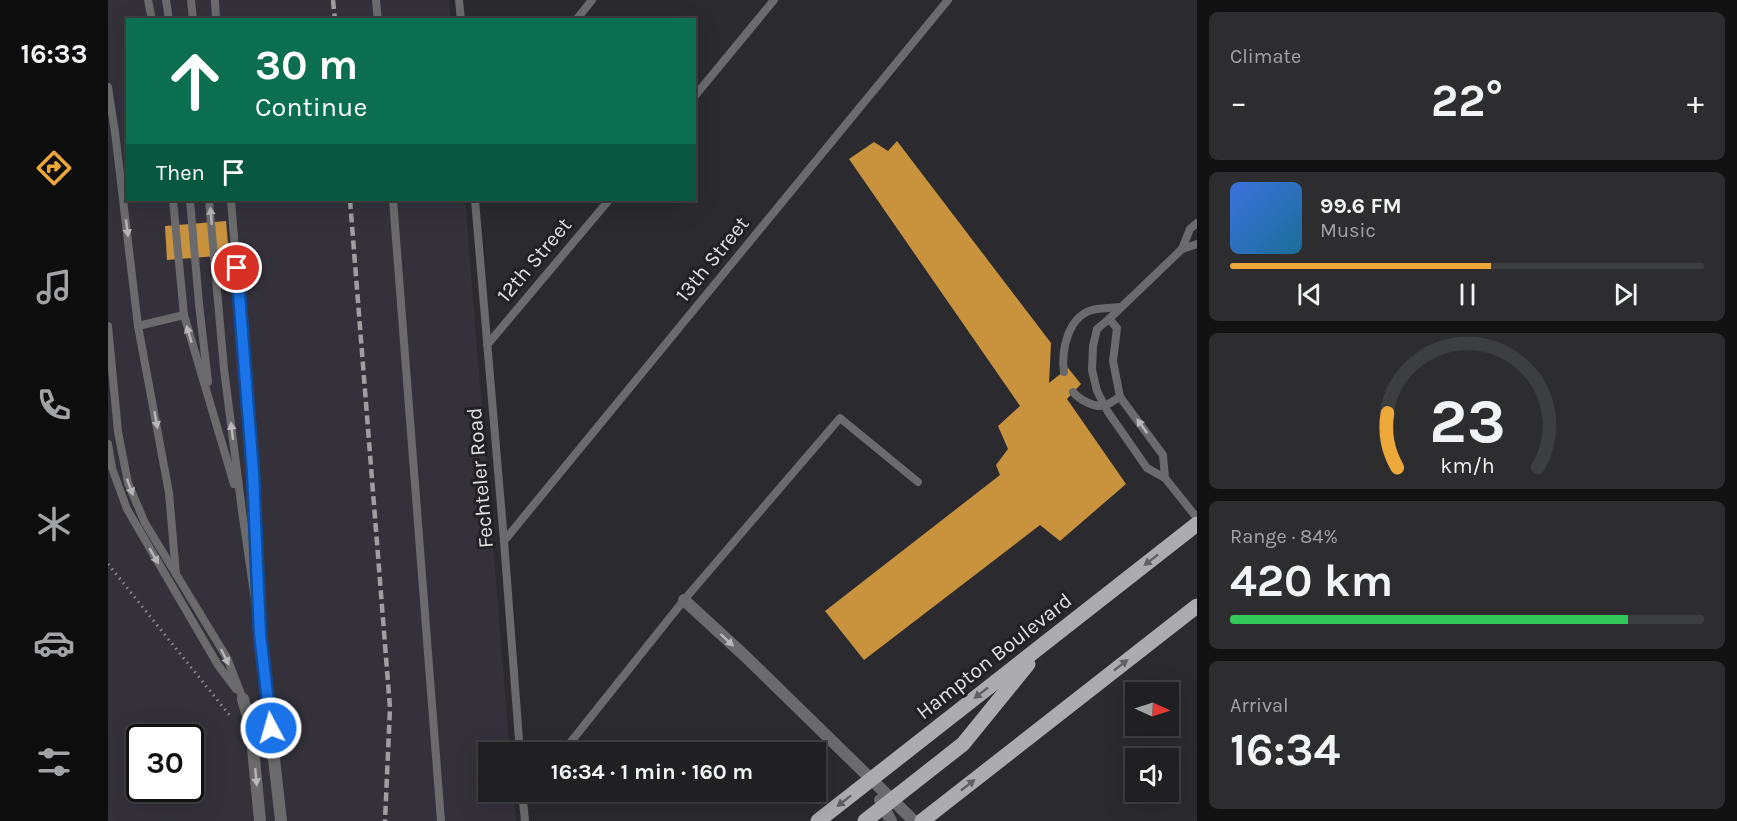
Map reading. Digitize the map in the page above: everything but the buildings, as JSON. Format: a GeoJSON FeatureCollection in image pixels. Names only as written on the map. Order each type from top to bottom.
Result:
{"type":"FeatureCollection","features":[{"type":"Feature","properties":{"kind":"main road","name":"Hampton Boulevard"},"geometry":{"type":"LineString","coordinates":[[818,821],[1197,524]]}},
{"type":"Feature","properties":{"kind":"main road"},"geometry":{"type":"LineString","coordinates":[[922,821],[1197,606]]}},
{"type":"Feature","properties":{"kind":"main road"},"geometry":{"type":"LineString","coordinates":[[865,821],[963,744],[1046,643]]}},
{"type":"Feature","properties":{"kind":"street"},"geometry":{"type":"LineString","coordinates":[[684,600],[746,657],[870,780],[888,803],[914,821]]}},
{"type":"Feature","properties":{"kind":"street"},"geometry":{"type":"LineString","coordinates":[[260,634],[281,821]]}},
{"type":"Feature","properties":{"kind":"street"},"geometry":{"type":"LineString","coordinates":[[243,699],[251,727],[260,821]]}},
{"type":"Feature","properties":{"kind":"street"},"geometry":{"type":"LineString","coordinates":[[888,803],[891,821]]}},
{"type":"Feature","properties":{"kind":"lane"},"geometry":{"type":"LineString","coordinates":[[166,0],[170,18]]}},
{"type":"Feature","properties":{"kind":"lane"},"geometry":{"type":"LineString","coordinates":[[191,0],[193,18]]}},
{"type":"Feature","properties":{"kind":"lane"},"geometry":{"type":"LineString","coordinates":[[215,0],[216,18]]}},
{"type":"Feature","properties":{"kind":"lane"},"geometry":{"type":"LineString","coordinates":[[376,0],[378,18]]}},
{"type":"Feature","properties":{"kind":"lane"},"geometry":{"type":"LineString","coordinates":[[459,0],[461,18]]}},
{"type":"Feature","properties":{"kind":"lane"},"geometry":{"type":"LineString","coordinates":[[578,18],[592,0]]}},
{"type":"Feature","properties":{"kind":"lane"},"geometry":{"type":"LineString","coordinates":[[696,95],[774,0]]}},
{"type":"Feature","properties":{"kind":"lane","name":"13th Street"},"geometry":{"type":"LineString","coordinates":[[504,541],[948,0]]}},
{"type":"Feature","properties":{"kind":"lane"},"geometry":{"type":"LineString","coordinates":[[149,2],[152,18]]}},
{"type":"Feature","properties":{"kind":"lane"},"geometry":{"type":"LineString","coordinates":[[108,87],[138,326],[169,493],[176,574]]}},
{"type":"Feature","properties":{"kind":"lane"},"geometry":{"type":"LineString","coordinates":[[173,201],[184,315],[242,511]]}},
{"type":"Feature","properties":{"kind":"lane"},"geometry":{"type":"LineString","coordinates":[[190,201],[211,403]]}},
{"type":"Feature","properties":{"kind":"lane"},"geometry":{"type":"LineString","coordinates":[[209,201],[224,369],[260,634]]}},
{"type":"Feature","properties":{"kind":"lane"},"geometry":{"type":"LineString","coordinates":[[231,201],[253,473],[260,634]]}},
{"type":"Feature","properties":{"kind":"lane"},"geometry":{"type":"LineString","coordinates":[[393,201],[441,821]]}},
{"type":"Feature","properties":{"kind":"lane","name":"Fechteler Road"},"geometry":{"type":"LineString","coordinates":[[475,201],[519,742]]}},
{"type":"Feature","properties":{"kind":"lane","name":"12th Street"},"geometry":{"type":"LineString","coordinates":[[487,345],[608,201]]}},
{"type":"Feature","properties":{"kind":"lane"},"geometry":{"type":"LineString","coordinates":[[1197,223],[1190,229],[1182,249],[1097,329],[1093,346],[1092,369],[1097,391],[1105,406],[1147,468],[1164,478],[1197,518]]}},
{"type":"Feature","properties":{"kind":"lane"},"geometry":{"type":"LineString","coordinates":[[1182,249],[1197,244]]}},
{"type":"Feature","properties":{"kind":"lane"},"geometry":{"type":"LineString","coordinates":[[1064,372],[1066,341],[1075,320],[1090,310],[1122,307]]}},
{"type":"Feature","properties":{"kind":"lane"},"geometry":{"type":"LineString","coordinates":[[138,326],[184,315]]}},
{"type":"Feature","properties":{"kind":"lane"},"geometry":{"type":"LineString","coordinates":[[1109,320],[1117,328],[1113,361],[1120,397],[1164,455],[1164,478]]}},
{"type":"Feature","properties":{"kind":"lane"},"geometry":{"type":"LineString","coordinates":[[108,326],[118,432],[128,483],[145,523],[227,658],[243,699]]}},
{"type":"Feature","properties":{"kind":"lane"},"geometry":{"type":"LineString","coordinates":[[1073,392],[1078,398],[1105,406],[1120,397]]}},
{"type":"Feature","properties":{"kind":"lane"},"geometry":{"type":"LineString","coordinates":[[571,742],[684,600],[840,418],[918,482]]}},
{"type":"Feature","properties":{"kind":"lane"},"geometry":{"type":"LineString","coordinates":[[108,444],[112,468],[128,509],[218,665],[243,699]]}},
{"type":"Feature","properties":{"kind":"lane"},"geometry":{"type":"LineString","coordinates":[[523,802],[525,821]]}},
{"type":"Feature","properties":{"kind":"path"},"geometry":{"type":"LineString","coordinates":[[108,564],[231,717]]}},
{"type":"Feature","properties":{"kind":"shaded area"},"geometry":{"type":"Polygon","coordinates":[[[108,0],[449,0],[450,18],[126,18],[126,201],[465,201],[509,742],[478,742],[478,802],[515,802],[516,821],[108,821],[108,0]]]}},
{"type":"Feature","properties":{"kind":"railway"},"geometry":{"type":"LineString","coordinates":[[333,0],[335,18]]}},
{"type":"Feature","properties":{"kind":"railway"},"geometry":{"type":"LineString","coordinates":[[350,201],[390,708],[385,821]]}},
{"type":"Feature","properties":{"kind":"route"},"geometry":{"type":"LineString","coordinates":[[237,268],[253,473],[260,634],[271,728]]}}]}
